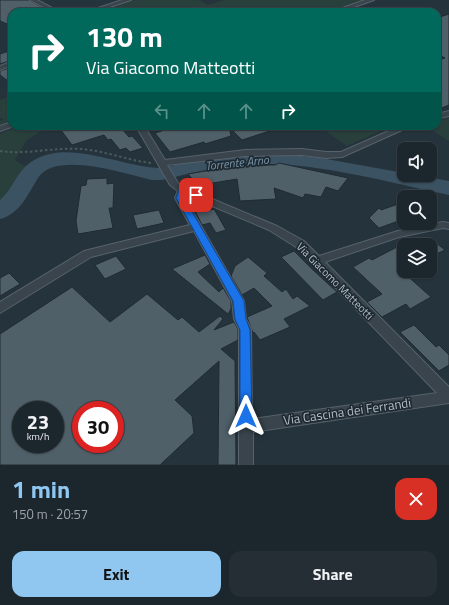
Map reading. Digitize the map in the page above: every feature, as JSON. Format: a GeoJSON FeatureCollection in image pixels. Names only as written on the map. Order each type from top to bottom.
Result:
{"type":"FeatureCollection","features":[{"type":"Feature","properties":{"kind":"street"},"geometry":{"type":"LineString","coordinates":[[33,0],[49,8]]}},
{"type":"Feature","properties":{"kind":"street"},"geometry":{"type":"LineString","coordinates":[[102,8],[128,0]]}},
{"type":"Feature","properties":{"kind":"street"},"geometry":{"type":"LineString","coordinates":[[346,8],[371,0]]}},
{"type":"Feature","properties":{"kind":"street","name":"Via Giacomo Matteotti"},"geometry":{"type":"LineString","coordinates":[[142,130],[171,180],[183,190],[273,228],[300,244],[449,397]]}},
{"type":"Feature","properties":{"kind":"street"},"geometry":{"type":"LineString","coordinates":[[163,165],[244,153],[302,152],[326,155],[342,154],[398,130]]}},
{"type":"Feature","properties":{"kind":"street"},"geometry":{"type":"LineString","coordinates":[[183,190],[180,198],[238,301],[240,319],[245,330],[246,465]]}},
{"type":"Feature","properties":{"kind":"street"},"geometry":{"type":"LineString","coordinates":[[316,261],[398,234],[443,225],[449,226]]}},
{"type":"Feature","properties":{"kind":"street"},"geometry":{"type":"LineString","coordinates":[[0,308],[88,254],[196,227]]}},
{"type":"Feature","properties":{"kind":"street","name":"Via Cascina dei Ferrandi"},"geometry":{"type":"LineString","coordinates":[[246,426],[449,397]]}},
{"type":"Feature","properties":{"kind":"path"},"geometry":{"type":"LineString","coordinates":[[0,150],[28,154],[61,149],[81,149],[163,165]]}},
{"type":"Feature","properties":{"kind":"green space"},"geometry":{"type":"Polygon","coordinates":[[[134,0],[199,0],[208,5],[224,0],[364,0],[339,8],[119,8],[116,6],[134,0]]]}},
{"type":"Feature","properties":{"kind":"green space"},"geometry":{"type":"Polygon","coordinates":[[[8,97],[8,123],[0,126],[0,121],[4,119],[0,118],[0,100],[8,97]]]}},
{"type":"Feature","properties":{"kind":"green space"},"geometry":{"type":"Polygon","coordinates":[[[449,118],[449,141],[431,130],[441,130],[441,121],[449,118]]]}},
{"type":"Feature","properties":{"kind":"green space"},"geometry":{"type":"Polygon","coordinates":[[[10,130],[43,130],[27,140],[15,160],[26,167],[0,205],[0,134],[10,130]]]}},
{"type":"Feature","properties":{"kind":"green space"},"geometry":{"type":"Polygon","coordinates":[[[325,130],[383,130],[347,146],[325,130]]]}},
{"type":"Feature","properties":{"kind":"building"},"geometry":{"type":"Polygon","coordinates":[[[0,0],[29,0],[43,8],[8,8],[8,24],[0,21],[0,0]]]}},
{"type":"Feature","properties":{"kind":"building"},"geometry":{"type":"Polygon","coordinates":[[[449,14],[449,105],[441,108],[441,60],[445,58],[441,56],[441,17],[449,14]]]}},
{"type":"Feature","properties":{"kind":"building"},"geometry":{"type":"Polygon","coordinates":[[[8,51],[8,61],[0,64],[0,54],[8,51]]]}},
{"type":"Feature","properties":{"kind":"building"},"geometry":{"type":"Polygon","coordinates":[[[8,68],[8,81],[0,75],[0,71],[8,68]]]}},
{"type":"Feature","properties":{"kind":"building"},"geometry":{"type":"Polygon","coordinates":[[[61,130],[123,130],[129,137],[132,136],[143,148],[130,152],[126,148],[120,150],[111,139],[108,140],[104,135],[72,145],[61,130]]]}},
{"type":"Feature","properties":{"kind":"building"},"geometry":{"type":"Polygon","coordinates":[[[165,130],[230,130],[231,136],[170,152],[155,133],[165,130]]]}},
{"type":"Feature","properties":{"kind":"building"},"geometry":{"type":"Polygon","coordinates":[[[236,130],[273,130],[242,140],[233,131],[236,130]]]}},
{"type":"Feature","properties":{"kind":"building"},"geometry":{"type":"Polygon","coordinates":[[[279,163],[348,178],[338,191],[326,187],[321,197],[305,194],[303,198],[274,188],[276,199],[240,201],[237,179],[201,185],[200,183],[196,183],[188,174],[241,165],[275,165],[279,163]]]}},
{"type":"Feature","properties":{"kind":"building"},"geometry":{"type":"Polygon","coordinates":[[[107,178],[107,184],[114,183],[113,208],[109,208],[113,228],[78,234],[76,221],[81,186],[86,185],[87,179],[107,178]]]}},
{"type":"Feature","properties":{"kind":"building"},"geometry":{"type":"Polygon","coordinates":[[[397,204],[397,222],[379,228],[369,218],[379,208],[381,210],[397,204]]]}},
{"type":"Feature","properties":{"kind":"building"},"geometry":{"type":"Polygon","coordinates":[[[209,207],[211,210],[214,209],[226,230],[216,233],[210,223],[202,225],[195,211],[209,207]]]}},
{"type":"Feature","properties":{"kind":"building"},"geometry":{"type":"Polygon","coordinates":[[[159,210],[164,223],[137,229],[133,215],[159,210]]]}},
{"type":"Feature","properties":{"kind":"building"},"geometry":{"type":"Polygon","coordinates":[[[437,244],[445,250],[437,254],[437,244]]]}},
{"type":"Feature","properties":{"kind":"building"},"geometry":{"type":"Polygon","coordinates":[[[397,247],[397,278],[410,278],[431,297],[410,309],[406,304],[382,317],[367,302],[382,294],[353,267],[369,258],[372,260],[397,247]]]}},
{"type":"Feature","properties":{"kind":"building"},"geometry":{"type":"Polygon","coordinates":[[[294,251],[337,292],[323,300],[281,257],[294,251]]]}},
{"type":"Feature","properties":{"kind":"building"},"geometry":{"type":"Polygon","coordinates":[[[205,255],[210,264],[198,272],[219,292],[223,288],[231,301],[231,309],[228,314],[172,269],[205,255]]]}},
{"type":"Feature","properties":{"kind":"building"},"geometry":{"type":"Polygon","coordinates":[[[116,256],[126,269],[105,279],[95,265],[116,256]]]}},
{"type":"Feature","properties":{"kind":"building"},"geometry":{"type":"Polygon","coordinates":[[[248,257],[267,273],[264,276],[282,292],[286,289],[293,299],[297,296],[310,306],[284,319],[290,327],[260,340],[254,332],[253,333],[247,317],[272,306],[254,288],[242,295],[231,276],[235,266],[248,257]]]}},
{"type":"Feature","properties":{"kind":"building"},"geometry":{"type":"Polygon","coordinates":[[[9,273],[20,284],[0,296],[0,278],[9,273]]]}},
{"type":"Feature","properties":{"kind":"building"},"geometry":{"type":"Polygon","coordinates":[[[72,287],[110,322],[147,294],[178,320],[182,317],[199,332],[220,316],[223,319],[214,330],[234,322],[238,329],[238,340],[221,349],[235,361],[236,465],[218,465],[219,361],[175,400],[192,416],[194,433],[160,465],[0,465],[0,334],[72,287]]]}},
{"type":"Feature","properties":{"kind":"building"},"geometry":{"type":"Polygon","coordinates":[[[414,325],[436,347],[439,345],[449,355],[449,365],[439,371],[400,332],[414,325]]]}},
{"type":"Feature","properties":{"kind":"waterway","name":"Torrente Arno"},"geometry":{"type":"LineString","coordinates":[[0,212],[18,195],[29,175],[35,168],[49,161],[63,159],[94,161],[152,174],[161,174],[234,160],[263,158],[278,159],[342,167],[449,188]]}},
{"type":"Feature","properties":{"kind":"route"},"geometry":{"type":"LineString","coordinates":[[196,195],[183,190],[180,198],[238,301],[240,319],[245,330],[246,416]]}}]}
